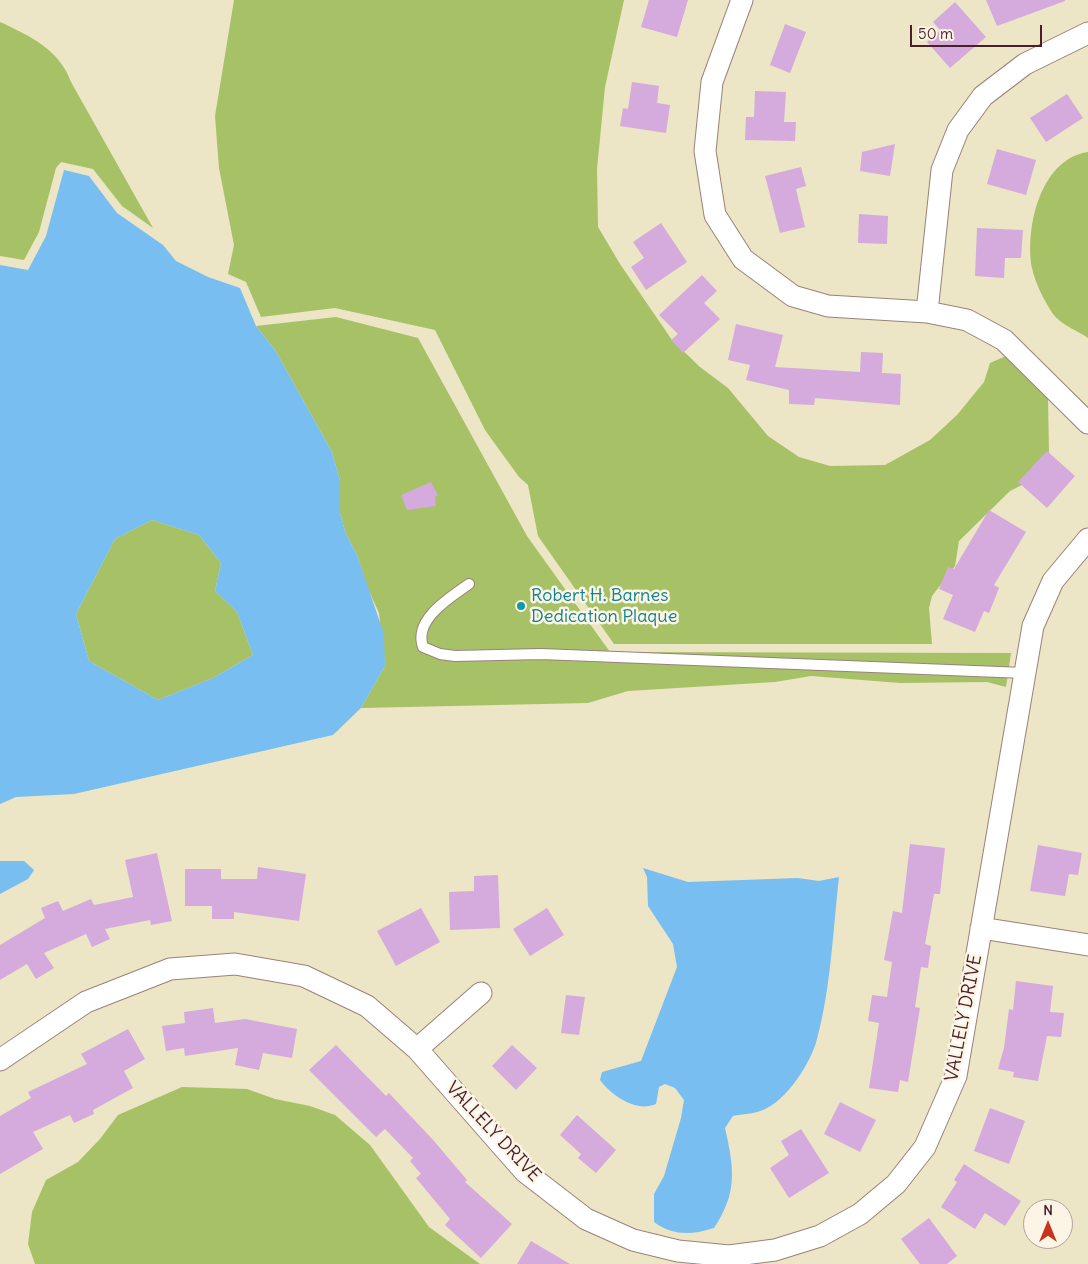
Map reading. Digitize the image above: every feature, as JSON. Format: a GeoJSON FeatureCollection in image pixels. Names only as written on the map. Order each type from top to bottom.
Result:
{"type":"FeatureCollection","features":[{"type":"Feature","properties":{"kind":"street"},"geometry":{"type":"LineString","coordinates":[[742,0],[712,82],[704,151],[716,215],[743,259],[793,296],[828,306],[927,312],[967,320],[1004,340],[1088,423]]}},
{"type":"Feature","properties":{"kind":"street"},"geometry":{"type":"LineString","coordinates":[[927,312],[942,170],[958,130],[983,96],[1025,64],[1088,33]]}},
{"type":"Feature","properties":{"kind":"street","name":"VALLELY DRIVE"},"geometry":{"type":"LineString","coordinates":[[0,1060],[86,1002],[170,969],[235,964],[304,976],[367,1006],[417,1049],[525,1172],[586,1219],[633,1240],[678,1252],[729,1256],[775,1250],[820,1236],[860,1214],[896,1184],[925,1147],[956,1076],[1033,626],[1053,581],[1088,539]]}},
{"type":"Feature","properties":{"kind":"street"},"geometry":{"type":"LineString","coordinates":[[981,928],[1088,945]]}},
{"type":"Feature","properties":{"kind":"street"},"geometry":{"type":"LineString","coordinates":[[417,1049],[481,993]]}},
{"type":"Feature","properties":{"kind":"lane"},"geometry":{"type":"LineString","coordinates":[[469,584],[432,615],[424,629],[423,647],[440,654],[455,656],[541,654],[1025,673]]}},
{"type":"Feature","properties":{"kind":"green space"},"geometry":{"type":"Polygon","coordinates":[[[234,0],[624,0],[605,87],[597,169],[598,227],[620,264],[672,340],[700,367],[728,388],[768,436],[799,457],[830,466],[885,465],[930,440],[957,415],[984,382],[990,363],[1006,356],[1048,397],[1049,454],[1022,485],[1010,491],[959,541],[955,566],[932,596],[929,608],[932,644],[614,644],[538,536],[528,485],[519,477],[485,430],[435,330],[335,308],[261,317],[246,282],[228,274],[234,245],[219,168],[215,116],[234,0]]]}},
{"type":"Feature","properties":{"kind":"green space"},"geometry":{"type":"Polygon","coordinates":[[[0,22],[32,38],[51,52],[59,61],[153,228],[122,206],[93,169],[61,162],[56,168],[39,232],[24,260],[0,256],[0,22]]]}},
{"type":"Feature","properties":{"kind":"green space"},"geometry":{"type":"Polygon","coordinates":[[[1088,152],[1088,338],[1056,318],[1053,314],[1035,280],[1030,252],[1034,216],[1039,198],[1047,181],[1058,167],[1072,157],[1088,152]]]}},
{"type":"Feature","properties":{"kind":"green space"},"geometry":{"type":"Polygon","coordinates":[[[336,317],[418,338],[527,536],[610,652],[1011,653],[1006,687],[987,682],[900,683],[811,676],[775,682],[628,691],[588,703],[361,708],[385,666],[379,613],[368,589],[357,555],[346,534],[340,513],[340,481],[332,452],[275,350],[256,326],[336,317]]]}},
{"type":"Feature","properties":{"kind":"green space"},"geometry":{"type":"Polygon","coordinates":[[[152,520],[199,535],[221,563],[215,591],[237,612],[253,655],[213,678],[158,700],[89,661],[76,614],[115,539],[152,520]]]}},
{"type":"Feature","properties":{"kind":"green space"},"geometry":{"type":"Polygon","coordinates":[[[182,1087],[247,1089],[275,1099],[310,1106],[335,1115],[370,1145],[429,1227],[480,1264],[35,1264],[28,1244],[32,1212],[46,1180],[78,1162],[100,1139],[118,1115],[182,1087]]]}},
{"type":"Feature","properties":{"kind":"water"},"geometry":{"type":"Polygon","coordinates":[[[64,170],[89,176],[117,213],[163,245],[176,261],[208,277],[240,288],[256,326],[275,350],[332,452],[340,481],[340,513],[346,534],[357,555],[384,634],[385,666],[361,708],[333,735],[74,794],[16,797],[0,804],[0,265],[28,270],[46,236],[64,170]],[[152,520],[115,539],[76,614],[89,661],[158,700],[213,678],[253,655],[237,612],[215,591],[221,563],[199,535],[152,520]]]}},
{"type":"Feature","properties":{"kind":"water"},"geometry":{"type":"Polygon","coordinates":[[[0,861],[24,861],[34,870],[28,879],[0,894],[0,861]]]}},
{"type":"Feature","properties":{"kind":"water"},"geometry":{"type":"Polygon","coordinates":[[[643,868],[688,882],[798,878],[819,881],[839,877],[829,979],[822,1019],[814,1049],[803,1070],[789,1090],[780,1098],[772,1105],[759,1111],[733,1116],[725,1128],[732,1168],[732,1180],[727,1203],[714,1228],[698,1232],[676,1232],[661,1227],[654,1222],[654,1194],[664,1176],[681,1118],[684,1100],[675,1088],[665,1084],[659,1087],[656,1104],[640,1106],[617,1097],[600,1080],[602,1072],[641,1061],[677,967],[673,944],[648,906],[647,877],[643,868]]]}},
{"type":"Feature","properties":{"kind":"building"},"geometry":{"type":"Polygon","coordinates":[[[649,0],[688,0],[677,37],[641,27],[649,0]]]}},
{"type":"Feature","properties":{"kind":"building"},"geometry":{"type":"Polygon","coordinates":[[[986,0],[1065,0],[1065,1],[997,26],[986,0]]]}},
{"type":"Feature","properties":{"kind":"building"},"geometry":{"type":"Polygon","coordinates":[[[955,2],[986,37],[950,68],[927,42],[940,30],[933,22],[955,2]]]}},
{"type":"Feature","properties":{"kind":"building"},"geometry":{"type":"Polygon","coordinates":[[[785,24],[806,32],[790,73],[770,65],[785,24]]]}},
{"type":"Feature","properties":{"kind":"building"},"geometry":{"type":"Polygon","coordinates":[[[632,82],[659,86],[657,103],[670,105],[666,133],[620,126],[623,108],[628,109],[632,82]]]}},
{"type":"Feature","properties":{"kind":"building"},"geometry":{"type":"Polygon","coordinates":[[[755,91],[786,92],[784,122],[796,122],[795,141],[745,140],[746,117],[754,117],[755,91]]]}},
{"type":"Feature","properties":{"kind":"building"},"geometry":{"type":"Polygon","coordinates":[[[1067,94],[1083,118],[1046,142],[1030,118],[1067,94]]]}},
{"type":"Feature","properties":{"kind":"building"},"geometry":{"type":"Polygon","coordinates":[[[895,144],[890,176],[860,171],[862,152],[895,144]]]}},
{"type":"Feature","properties":{"kind":"building"},"geometry":{"type":"Polygon","coordinates":[[[997,149],[1036,160],[1026,195],[987,184],[997,149]]]}},
{"type":"Feature","properties":{"kind":"building"},"geometry":{"type":"Polygon","coordinates":[[[801,167],[806,186],[796,189],[805,227],[780,233],[765,176],[801,167]]]}},
{"type":"Feature","properties":{"kind":"building"},"geometry":{"type":"Polygon","coordinates":[[[859,214],[888,216],[887,244],[858,243],[859,214]]]}},
{"type":"Feature","properties":{"kind":"building"},"geometry":{"type":"Polygon","coordinates":[[[661,223],[687,262],[646,290],[631,267],[644,258],[633,242],[661,223]]]}},
{"type":"Feature","properties":{"kind":"building"},"geometry":{"type":"Polygon","coordinates":[[[977,228],[1023,230],[1021,258],[1005,258],[1004,278],[975,276],[977,228]]]}},
{"type":"Feature","properties":{"kind":"building"},"geometry":{"type":"Polygon","coordinates":[[[702,275],[717,291],[704,303],[720,319],[683,353],[671,340],[678,334],[659,315],[702,275]]]}},
{"type":"Feature","properties":{"kind":"building"},"geometry":{"type":"Polygon","coordinates":[[[736,324],[783,335],[775,367],[860,372],[861,352],[883,353],[882,373],[901,374],[900,405],[815,398],[814,405],[789,404],[789,390],[746,380],[750,365],[728,360],[736,324]]]}},
{"type":"Feature","properties":{"kind":"building"},"geometry":{"type":"Polygon","coordinates":[[[1047,451],[1075,476],[1047,508],[1018,482],[1047,451]]]}},
{"type":"Feature","properties":{"kind":"building"},"geometry":{"type":"Polygon","coordinates":[[[431,482],[438,495],[435,497],[436,506],[407,510],[401,495],[431,482]]]}},
{"type":"Feature","properties":{"kind":"building"},"geometry":{"type":"Polygon","coordinates":[[[989,510],[1026,532],[994,585],[999,588],[989,613],[984,611],[975,632],[943,619],[953,595],[939,589],[948,567],[954,569],[989,510]]]}},
{"type":"Feature","properties":{"kind":"building"},"geometry":{"type":"Polygon","coordinates":[[[910,844],[945,848],[940,894],[934,894],[925,944],[931,946],[928,968],[921,967],[915,1007],[920,1008],[908,1082],[900,1080],[898,1092],[869,1088],[879,1023],[868,1021],[872,995],[887,997],[892,962],[884,960],[893,911],[902,913],[910,844]]]}},
{"type":"Feature","properties":{"kind":"building"},"geometry":{"type":"Polygon","coordinates":[[[1038,845],[1082,853],[1078,875],[1069,874],[1065,896],[1030,891],[1038,845]]]}},
{"type":"Feature","properties":{"kind":"building"},"geometry":{"type":"Polygon","coordinates":[[[157,853],[172,921],[151,925],[150,920],[105,929],[110,939],[92,947],[86,934],[44,953],[54,968],[36,979],[27,964],[0,980],[0,945],[45,918],[41,908],[58,901],[63,911],[91,899],[94,905],[133,897],[125,860],[157,853]]]}},
{"type":"Feature","properties":{"kind":"building"},"geometry":{"type":"Polygon","coordinates":[[[258,867],[306,874],[299,921],[234,912],[234,919],[212,919],[212,906],[185,906],[185,869],[221,869],[221,879],[257,879],[258,867]]]}},
{"type":"Feature","properties":{"kind":"building"},"geometry":{"type":"Polygon","coordinates":[[[498,875],[500,928],[450,930],[449,892],[474,891],[474,876],[498,875]]]}},
{"type":"Feature","properties":{"kind":"building"},"geometry":{"type":"Polygon","coordinates":[[[421,908],[440,942],[396,966],[377,931],[421,908]]]}},
{"type":"Feature","properties":{"kind":"building"},"geometry":{"type":"Polygon","coordinates":[[[547,908],[564,935],[530,956],[513,929],[547,908]]]}},
{"type":"Feature","properties":{"kind":"building"},"geometry":{"type":"Polygon","coordinates":[[[1016,981],[1053,986],[1050,1012],[1064,1013],[1061,1037],[1047,1036],[1038,1081],[1013,1077],[1014,1072],[998,1069],[1004,1048],[1009,1009],[1013,1010],[1016,981]]]}},
{"type":"Feature","properties":{"kind":"building"},"geometry":{"type":"Polygon","coordinates":[[[566,995],[585,997],[579,1035],[561,1033],[566,995]]]}},
{"type":"Feature","properties":{"kind":"building"},"geometry":{"type":"Polygon","coordinates":[[[213,1008],[215,1023],[245,1019],[297,1029],[292,1058],[263,1053],[259,1070],[235,1065],[238,1048],[185,1056],[184,1048],[166,1051],[162,1026],[185,1023],[184,1012],[213,1008]]]}},
{"type":"Feature","properties":{"kind":"building"},"geometry":{"type":"Polygon","coordinates":[[[128,1029],[145,1059],[124,1071],[133,1088],[93,1110],[94,1114],[74,1123],[70,1115],[33,1132],[43,1149],[0,1174],[0,1116],[31,1098],[28,1092],[87,1064],[81,1054],[128,1029]]]}},
{"type":"Feature","properties":{"kind":"building"},"geometry":{"type":"Polygon","coordinates":[[[336,1045],[386,1096],[389,1093],[434,1141],[467,1180],[465,1182],[512,1224],[481,1258],[445,1225],[450,1219],[416,1178],[421,1174],[410,1161],[413,1158],[385,1129],[376,1137],[309,1070],[336,1045]]]}},
{"type":"Feature","properties":{"kind":"building"},"geometry":{"type":"Polygon","coordinates":[[[512,1045],[537,1068],[516,1090],[492,1066],[512,1045]]]}},
{"type":"Feature","properties":{"kind":"building"},"geometry":{"type":"Polygon","coordinates":[[[840,1102],[876,1120],[860,1152],[824,1134],[840,1102]]]}},
{"type":"Feature","properties":{"kind":"building"},"geometry":{"type":"Polygon","coordinates":[[[990,1108],[1025,1121],[1009,1164],[974,1151],[990,1108]]]}},
{"type":"Feature","properties":{"kind":"building"},"geometry":{"type":"Polygon","coordinates":[[[577,1115],[616,1150],[596,1173],[578,1158],[581,1154],[560,1135],[577,1115]]]}},
{"type":"Feature","properties":{"kind":"building"},"geometry":{"type":"Polygon","coordinates":[[[801,1129],[829,1173],[789,1198],[770,1168],[789,1155],[781,1141],[801,1129]]]}},
{"type":"Feature","properties":{"kind":"building"},"geometry":{"type":"Polygon","coordinates":[[[964,1164],[1021,1201],[1005,1226],[985,1213],[975,1229],[941,1207],[957,1182],[954,1180],[964,1164]]]}},
{"type":"Feature","properties":{"kind":"building"},"geometry":{"type":"Polygon","coordinates":[[[929,1218],[957,1256],[947,1264],[920,1264],[901,1239],[929,1218]]]}},
{"type":"Feature","properties":{"kind":"building"},"geometry":{"type":"Polygon","coordinates":[[[531,1241],[570,1264],[517,1264],[531,1241]]]}},
{"type":"Feature","properties":{"kind":"place","name":"Robert H. Barnes Dedication Plaque"},"geometry":{"type":"Point","coordinates":[521,606]}}]}
